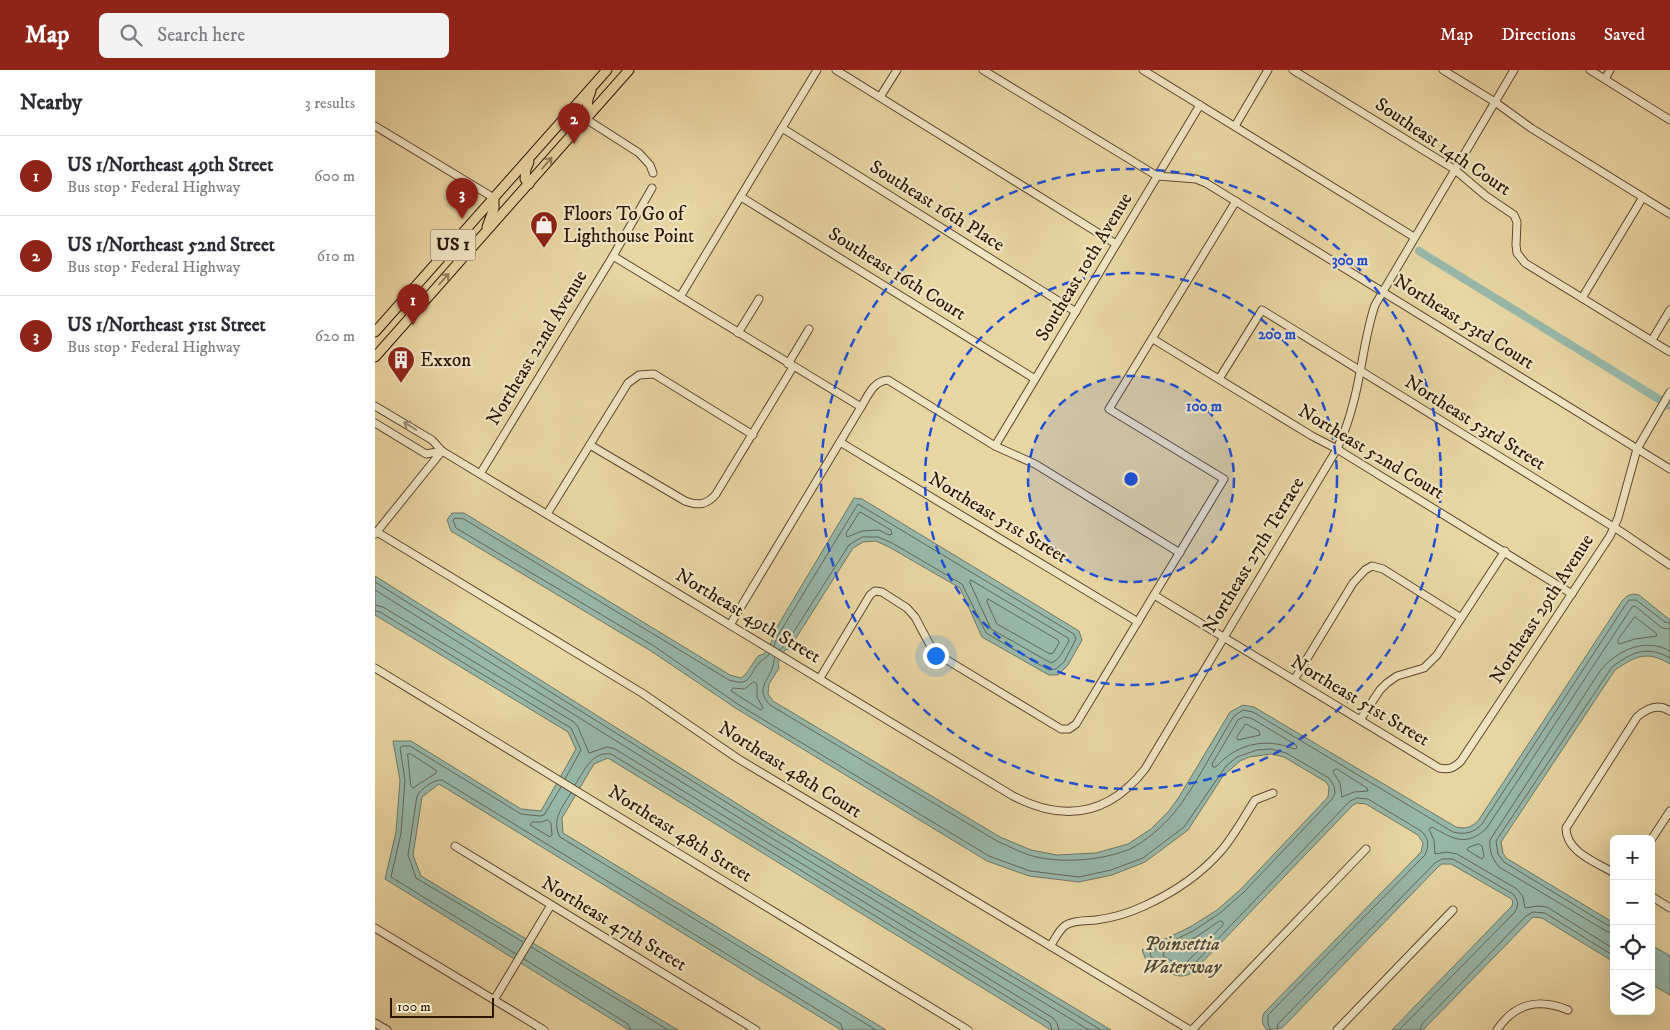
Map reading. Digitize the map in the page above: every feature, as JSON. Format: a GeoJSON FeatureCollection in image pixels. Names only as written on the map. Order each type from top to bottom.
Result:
{"type":"FeatureCollection","features":[{"type":"Feature","properties":{"kind":"main road","name":"US 1"},"geometry":{"type":"LineString","coordinates":[[375,332],[607,70]]}},
{"type":"Feature","properties":{"kind":"main road","name":"US 1"},"geometry":{"type":"LineString","coordinates":[[375,357],[629,70]]}},
{"type":"Feature","properties":{"kind":"main road"},"geometry":{"type":"LineString","coordinates":[[586,119],[587,99],[593,86]]}},
{"type":"Feature","properties":{"kind":"main road"},"geometry":{"type":"LineString","coordinates":[[529,184],[525,179],[530,157]]}},
{"type":"Feature","properties":{"kind":"main road"},"geometry":{"type":"LineString","coordinates":[[484,234],[494,208],[494,198]]}},
{"type":"Feature","properties":{"kind":"street"},"geometry":{"type":"LineString","coordinates":[[679,297],[817,70]]}},
{"type":"Feature","properties":{"kind":"street"},"geometry":{"type":"LineString","coordinates":[[836,70],[1116,244]]}},
{"type":"Feature","properties":{"kind":"street"},"geometry":{"type":"LineString","coordinates":[[881,97],[897,70]]}},
{"type":"Feature","properties":{"kind":"street"},"geometry":{"type":"LineString","coordinates":[[983,70],[1157,176]]}},
{"type":"Feature","properties":{"kind":"street"},"geometry":{"type":"LineString","coordinates":[[1143,70],[1414,237]]}},
{"type":"Feature","properties":{"kind":"street"},"geometry":{"type":"LineString","coordinates":[[1235,126],[1268,70]]}},
{"type":"Feature","properties":{"kind":"street","name":"Southeast 14th Court"},"geometry":{"type":"LineString","coordinates":[[1293,70],[1454,169],[1486,196],[1514,215],[1517,222],[1517,253],[1525,263],[1670,352]]}},
{"type":"Feature","properties":{"kind":"street"},"geometry":{"type":"LineString","coordinates":[[1443,70],[1495,102],[1531,128],[1670,214]]}},
{"type":"Feature","properties":{"kind":"street","name":"Northeast 27th Terrace"},"geometry":{"type":"LineString","coordinates":[[1038,808],[1074,812],[1104,804],[1120,795],[1134,783],[1145,769],[1337,449],[1346,430],[1354,403],[1369,321],[1375,305],[1514,70]]}},
{"type":"Feature","properties":{"kind":"street"},"geometry":{"type":"LineString","coordinates":[[1590,70],[1670,120]]}},
{"type":"Feature","properties":{"kind":"street"},"geometry":{"type":"LineString","coordinates":[[1605,79],[1610,70]]}},
{"type":"Feature","properties":{"kind":"street","name":"Southeast 10th Avenue"},"geometry":{"type":"LineString","coordinates":[[995,446],[1201,105]]}},
{"type":"Feature","properties":{"kind":"street"},"geometry":{"type":"LineString","coordinates":[[586,119],[639,153],[650,165],[653,173]]}},
{"type":"Feature","properties":{"kind":"street"},"geometry":{"type":"LineString","coordinates":[[375,126],[494,198]]}},
{"type":"Feature","properties":{"kind":"street","name":"Southeast 16th Place"},"geometry":{"type":"LineString","coordinates":[[782,128],[1076,312]]}},
{"type":"Feature","properties":{"kind":"street","name":"Northeast 53rd Court"},"geometry":{"type":"LineString","coordinates":[[1157,176],[1196,179],[1206,183],[1670,469]]}},
{"type":"Feature","properties":{"kind":"street","name":"Northeast 22nd Avenue"},"geometry":{"type":"LineString","coordinates":[[480,474],[613,256],[652,188]]}},
{"type":"Feature","properties":{"kind":"street","name":"Southeast 16th Court"},"geometry":{"type":"LineString","coordinates":[[741,196],[1035,379]]}},
{"type":"Feature","properties":{"kind":"street"},"geometry":{"type":"LineString","coordinates":[[1581,298],[1643,197]]}},
{"type":"Feature","properties":{"kind":"street"},"geometry":{"type":"LineString","coordinates":[[819,678],[870,594],[882,592],[907,608],[915,617],[930,645],[942,657],[1061,729],[1069,729],[1077,724],[1223,480],[1109,408],[1236,201]]}},
{"type":"Feature","properties":{"kind":"street"},"geometry":{"type":"LineString","coordinates":[[613,256],[861,407]]}},
{"type":"Feature","properties":{"kind":"street"},"geometry":{"type":"LineString","coordinates":[[738,333],[759,299]]}},
{"type":"Feature","properties":{"kind":"street","name":"Northeast 53rd Street"},"geometry":{"type":"LineString","coordinates":[[1219,379],[1262,310],[1615,527],[1670,565]]}},
{"type":"Feature","properties":{"kind":"street"},"geometry":{"type":"LineString","coordinates":[[1652,340],[1670,310]]}},
{"type":"Feature","properties":{"kind":"street"},"geometry":{"type":"LineString","coordinates":[[590,444],[685,501],[695,505],[711,500],[753,435],[809,329]]}},
{"type":"Feature","properties":{"kind":"street","name":"Northeast 52nd Court"},"geometry":{"type":"LineString","coordinates":[[1153,339],[1505,551],[1571,594]]}},
{"type":"Feature","properties":{"kind":"street"},"geometry":{"type":"LineString","coordinates":[[547,514],[628,383],[639,375],[653,374],[753,435]]}},
{"type":"Feature","properties":{"kind":"street"},"geometry":{"type":"LineString","coordinates":[[730,624],[861,407],[875,385],[881,380],[888,380],[995,446],[1022,457],[1180,553]]}},
{"type":"Feature","properties":{"kind":"street","name":"Northeast 29th Avenue"},"geometry":{"type":"LineString","coordinates":[[1447,770],[1455,768],[1461,761],[1615,527],[1637,449],[1670,392]]}},
{"type":"Feature","properties":{"kind":"street","name":"Northeast 49th Street"},"geometry":{"type":"LineString","coordinates":[[375,406],[432,440],[442,450],[480,474],[1013,796],[1038,808]]}},
{"type":"Feature","properties":{"kind":"street"},"geometry":{"type":"LineString","coordinates":[[375,423],[426,454],[442,450]]}},
{"type":"Feature","properties":{"kind":"street","name":"Northeast 51st Street"},"geometry":{"type":"LineString","coordinates":[[840,442],[1138,622]]}},
{"type":"Feature","properties":{"kind":"street"},"geometry":{"type":"LineString","coordinates":[[376,533],[442,450]]}},
{"type":"Feature","properties":{"kind":"street","name":"Northeast 48th Court"},"geometry":{"type":"LineString","coordinates":[[376,533],[642,693],[737,758],[1191,1030]]}},
{"type":"Feature","properties":{"kind":"street"},"geometry":{"type":"LineString","coordinates":[[1360,720],[1387,682],[1397,676],[1424,668],[1437,655],[1505,551]]}},
{"type":"Feature","properties":{"kind":"street"},"geometry":{"type":"LineString","coordinates":[[1294,680],[1353,583],[1365,570],[1372,566],[1383,569],[1461,618]]}},
{"type":"Feature","properties":{"kind":"street","name":"Northeast 51st Street"},"geometry":{"type":"LineString","coordinates":[[1154,595],[1439,768],[1447,770]]}},
{"type":"Feature","properties":{"kind":"street","name":"Northeast 48th Street"},"geometry":{"type":"LineString","coordinates":[[375,668],[968,1030]]}},
{"type":"Feature","properties":{"kind":"street"},"geometry":{"type":"LineString","coordinates":[[1610,871],[1574,849],[1566,836],[1566,828],[1637,718],[1649,708],[1656,706],[1670,711]]}},
{"type":"Feature","properties":{"kind":"street"},"geometry":{"type":"LineString","coordinates":[[1050,946],[1062,928],[1067,924],[1098,920],[1129,912],[1158,900],[1182,886],[1221,851],[1255,800],[1273,793]]}},
{"type":"Feature","properties":{"kind":"street"},"geometry":{"type":"LineString","coordinates":[[1654,835],[1670,811]]}},
{"type":"Feature","properties":{"kind":"street","name":"Northeast 47th Street"},"geometry":{"type":"LineString","coordinates":[[455,846],[756,1030]]}},
{"type":"Feature","properties":{"kind":"street"},"geometry":{"type":"LineString","coordinates":[[1191,1030],[1366,849]]}},
{"type":"Feature","properties":{"kind":"street"},"geometry":{"type":"LineString","coordinates":[[1655,899],[1670,908]]}},
{"type":"Feature","properties":{"kind":"street"},"geometry":{"type":"LineString","coordinates":[[494,1000],[551,905]]}},
{"type":"Feature","properties":{"kind":"street"},"geometry":{"type":"LineString","coordinates":[[1337,1030],[1453,910]]}},
{"type":"Feature","properties":{"kind":"street"},"geometry":{"type":"LineString","coordinates":[[375,928],[544,1030]]}},
{"type":"Feature","properties":{"kind":"street"},"geometry":{"type":"LineString","coordinates":[[1497,1030],[1508,1016],[1522,1007],[1540,1003],[1568,1010]]}},
{"type":"Feature","properties":{"kind":"street"},"geometry":{"type":"LineString","coordinates":[[375,1023],[387,1030]]}},
{"type":"Feature","properties":{"kind":"water","name":"Poinsettia Waterway"},"geometry":{"type":"Polygon","coordinates":[[[854,498],[862,499],[1079,631],[1082,640],[1068,665],[1058,675],[1049,675],[982,637],[960,588],[889,547],[876,541],[863,542],[853,548],[789,649],[785,650],[778,662],[779,668],[769,684],[768,694],[773,701],[1000,837],[1031,850],[1057,855],[1096,853],[1128,844],[1151,829],[1169,811],[1179,797],[1230,712],[1243,705],[1254,707],[1456,827],[1470,827],[1478,821],[1622,601],[1629,595],[1639,595],[1670,620],[1670,664],[1655,657],[1642,656],[1629,661],[1615,670],[1501,842],[1506,858],[1610,921],[1610,960],[1542,918],[1533,917],[1423,1030],[1392,1030],[1512,906],[1513,901],[1510,898],[1451,864],[1442,864],[1282,1028],[1267,1030],[1262,1022],[1264,1013],[1421,852],[1423,843],[1418,835],[1366,804],[1357,803],[1353,805],[1193,972],[1184,976],[1175,975],[1146,960],[1142,950],[1190,927],[1217,910],[1241,889],[1328,797],[1329,787],[1326,782],[1284,757],[1271,754],[1249,757],[1240,761],[1223,776],[1188,830],[1145,862],[1112,875],[1079,882],[1029,876],[987,861],[737,709],[651,651],[451,531],[447,520],[452,513],[464,513],[730,675],[741,678],[746,674],[758,656],[764,654],[772,641],[771,637],[854,498]]]}},
{"type":"Feature","properties":{"kind":"water"},"geometry":{"type":"Polygon","coordinates":[[[375,576],[771,825],[1111,1030],[1051,1030],[608,758],[594,764],[562,818],[563,833],[886,1030],[841,1030],[439,784],[422,797],[413,855],[421,876],[678,1030],[629,1030],[385,879],[396,832],[400,780],[393,741],[411,741],[521,809],[541,811],[576,749],[568,732],[375,615],[375,576]]]}},
{"type":"Feature","properties":{"kind":"water"},"geometry":{"type":"Polygon","coordinates":[[[1655,947],[1670,956],[1670,995],[1655,986],[1655,947]]]}},
{"type":"Feature","properties":{"kind":"waterway"},"geometry":{"type":"LineString","coordinates":[[1419,251],[1670,406]]}},
{"type":"Feature","properties":{"kind":"place","name":"US 1/Northeast 52nd Street"},"geometry":{"type":"Point","coordinates":[574,144]}},
{"type":"Feature","properties":{"kind":"place","name":"US 1/Northeast 51st Street"},"geometry":{"type":"Point","coordinates":[462,219]}},
{"type":"Feature","properties":{"kind":"place","name":"Floors To Go of Lighthouse Point"},"geometry":{"type":"Point","coordinates":[544,249]}},
{"type":"Feature","properties":{"kind":"place","name":"US 1/Northeast 49th Street"},"geometry":{"type":"Point","coordinates":[413,325]}},
{"type":"Feature","properties":{"kind":"place","name":"Exxon"},"geometry":{"type":"Point","coordinates":[401,384]}}]}
